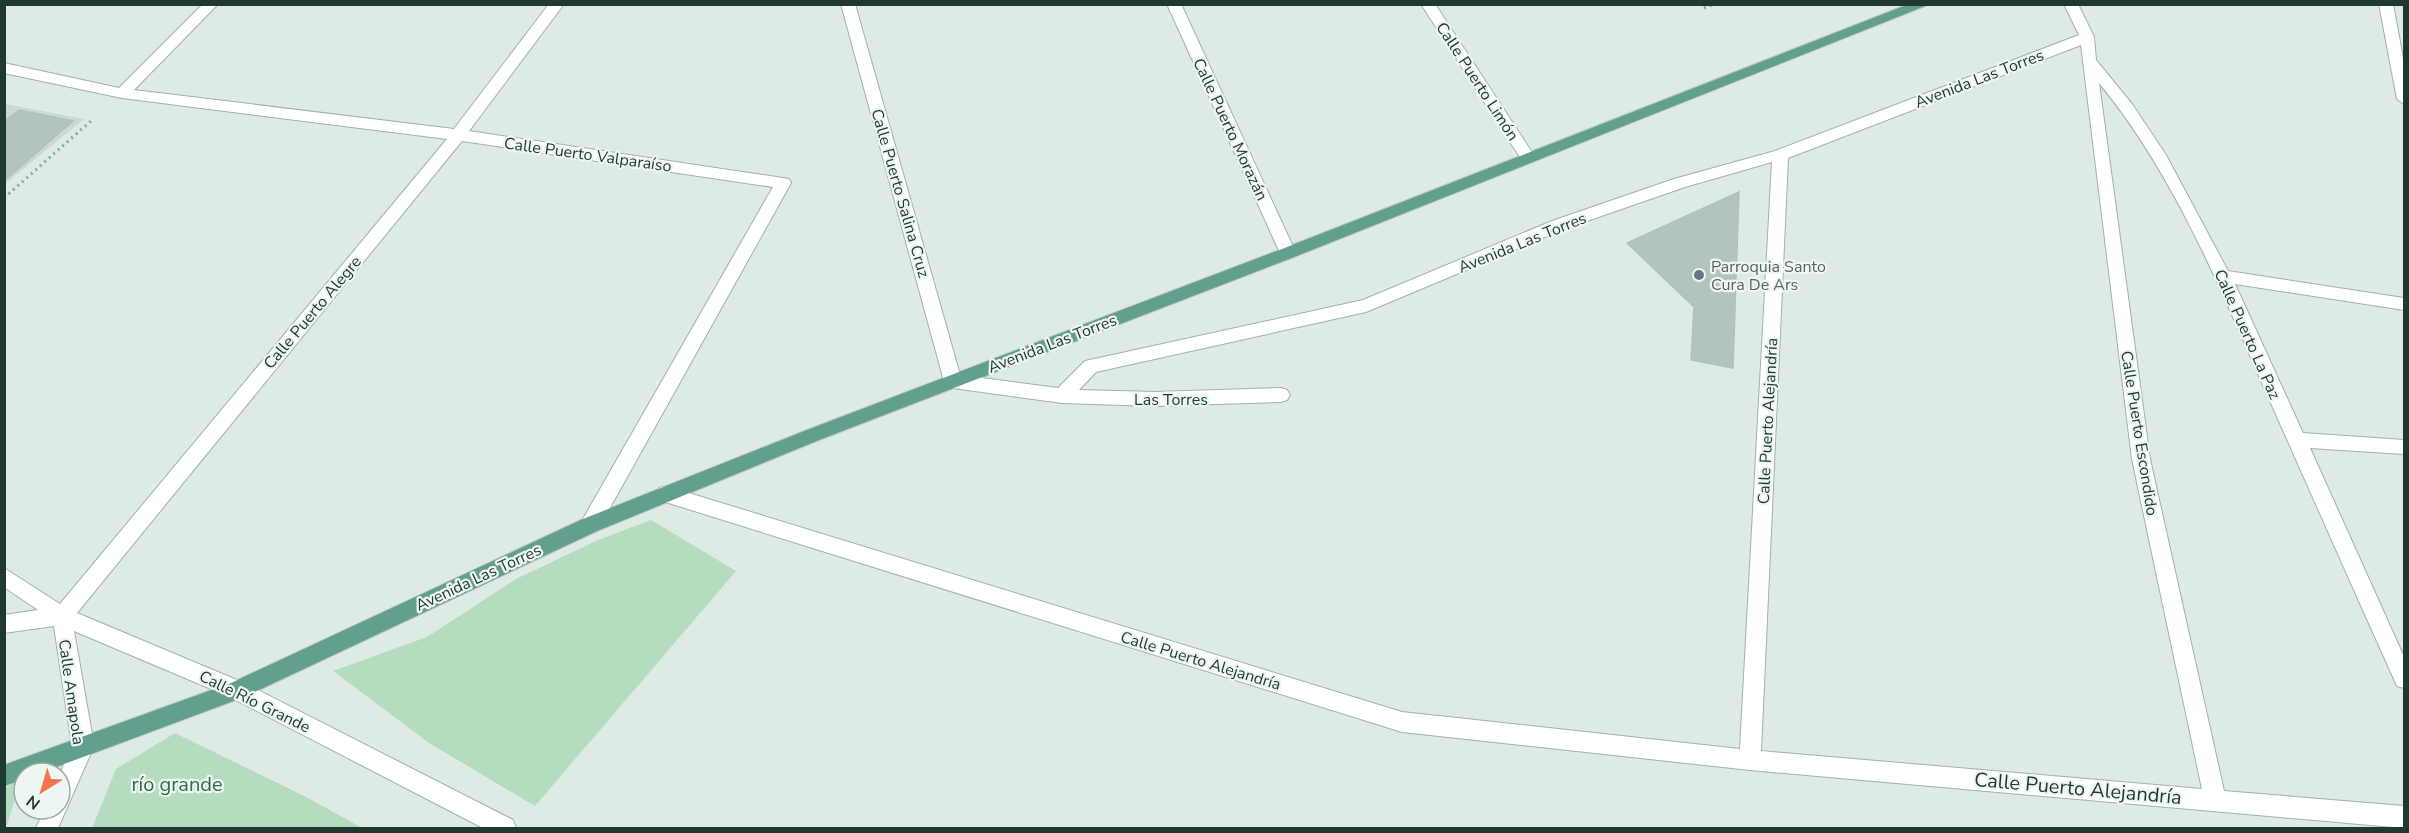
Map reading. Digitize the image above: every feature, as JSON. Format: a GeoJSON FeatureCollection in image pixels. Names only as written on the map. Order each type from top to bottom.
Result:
{"type":"FeatureCollection","features":[{"type":"Feature","properties":{"kind":"main road","name":"Avenida Las Torres"},"geometry":{"type":"LineString","coordinates":[[4,776],[237,690],[590,525],[666,494],[1923,4]]}},
{"type":"Feature","properties":{"kind":"street"},"geometry":{"type":"LineString","coordinates":[[122,93],[212,4]]}},
{"type":"Feature","properties":{"kind":"street","name":"Calle Puerto Alegre"},"geometry":{"type":"LineString","coordinates":[[62,616],[458,135],[557,4]]}},
{"type":"Feature","properties":{"kind":"street","name":"Calle Puerto Salina Cruz"},"geometry":{"type":"LineString","coordinates":[[848,4],[953,381]]}},
{"type":"Feature","properties":{"kind":"street","name":"Calle Puerto Morazán"},"geometry":{"type":"LineString","coordinates":[[1174,4],[1288,253]]}},
{"type":"Feature","properties":{"kind":"street","name":"Calle Puerto Limón"},"geometry":{"type":"LineString","coordinates":[[1428,4],[1528,158]]}},
{"type":"Feature","properties":{"kind":"street"},"geometry":{"type":"LineString","coordinates":[[2071,4],[2087,37],[2089,61]]}},
{"type":"Feature","properties":{"kind":"street"},"geometry":{"type":"LineString","coordinates":[[2386,4],[2404,99]]}},
{"type":"Feature","properties":{"kind":"street","name":"Avenida Las Torres"},"geometry":{"type":"LineString","coordinates":[[953,381],[1062,396],[1091,366],[1366,306],[1558,225],[1680,183],[1780,155],[2087,37]]}},
{"type":"Feature","properties":{"kind":"street","name":"Calle Puerto La Paz"},"geometry":{"type":"LineString","coordinates":[[2089,61],[2127,107],[2161,159],[2223,276],[2404,679]]}},
{"type":"Feature","properties":{"kind":"street","name":"Calle Puerto Escondido"},"geometry":{"type":"LineString","coordinates":[[2089,61],[2141,459],[2215,800]]}},
{"type":"Feature","properties":{"kind":"street","name":"Calle Puerto Valparaíso"},"geometry":{"type":"LineString","coordinates":[[4,68],[122,93],[458,135],[783,183],[590,525]]}},
{"type":"Feature","properties":{"kind":"street","name":"Calle Puerto Alejandría"},"geometry":{"type":"LineString","coordinates":[[1750,760],[1780,155]]}},
{"type":"Feature","properties":{"kind":"street"},"geometry":{"type":"LineString","coordinates":[[2223,276],[2404,304]]}},
{"type":"Feature","properties":{"kind":"street","name":"Las Torres"},"geometry":{"type":"LineString","coordinates":[[1062,396],[1155,399],[1281,395]]}},
{"type":"Feature","properties":{"kind":"street"},"geometry":{"type":"LineString","coordinates":[[2296,440],[2404,447]]}},
{"type":"Feature","properties":{"kind":"street","name":"Calle Puerto Alejandría"},"geometry":{"type":"LineString","coordinates":[[666,494],[1402,722],[1750,760],[2404,817]]}},
{"type":"Feature","properties":{"kind":"street","name":"Calle Río Grande"},"geometry":{"type":"LineString","coordinates":[[4,576],[62,616],[237,690],[505,828]]}},
{"type":"Feature","properties":{"kind":"street"},"geometry":{"type":"LineString","coordinates":[[4,624],[62,616]]}},
{"type":"Feature","properties":{"kind":"street","name":"Calle Amapola"},"geometry":{"type":"LineString","coordinates":[[62,616],[83,746],[72,771]]}},
{"type":"Feature","properties":{"kind":"path"},"geometry":{"type":"LineString","coordinates":[[1704,8],[1714,4]]}},
{"type":"Feature","properties":{"kind":"path"},"geometry":{"type":"LineString","coordinates":[[4,198],[122,93]]}},
{"type":"Feature","properties":{"kind":"shaded area"},"geometry":{"type":"Polygon","coordinates":[[[5,104],[84,119],[5,184],[5,104]]]}},
{"type":"Feature","properties":{"kind":"green space"},"geometry":{"type":"Polygon","coordinates":[[[651,520],[736,571],[535,806],[429,743],[333,671],[427,637],[516,579],[598,540],[651,520]]]}},
{"type":"Feature","properties":{"kind":"green space","name":"río grande"},"geometry":{"type":"Polygon","coordinates":[[[175,733],[308,798],[362,828],[92,828],[116,769],[175,733]]]}},
{"type":"Feature","properties":{"kind":"green space"},"geometry":{"type":"Polygon","coordinates":[[[12,784],[12,809],[6,828],[5,828],[5,788],[12,784]]]}},
{"type":"Feature","properties":{"kind":"building"},"geometry":{"type":"Polygon","coordinates":[[[19,110],[73,121],[4,181],[4,122],[19,110]]]}},
{"type":"Feature","properties":{"kind":"building","name":"Parroquia Santo Cura De Ars"},"geometry":{"type":"Polygon","coordinates":[[[1739,192],[1733,368],[1691,360],[1694,307],[1627,243],[1739,192]]]}},
{"type":"Feature","properties":{"kind":"place","name":"Parroquia Santo Cura De Ars"},"geometry":{"type":"Point","coordinates":[1699,275]}}]}
